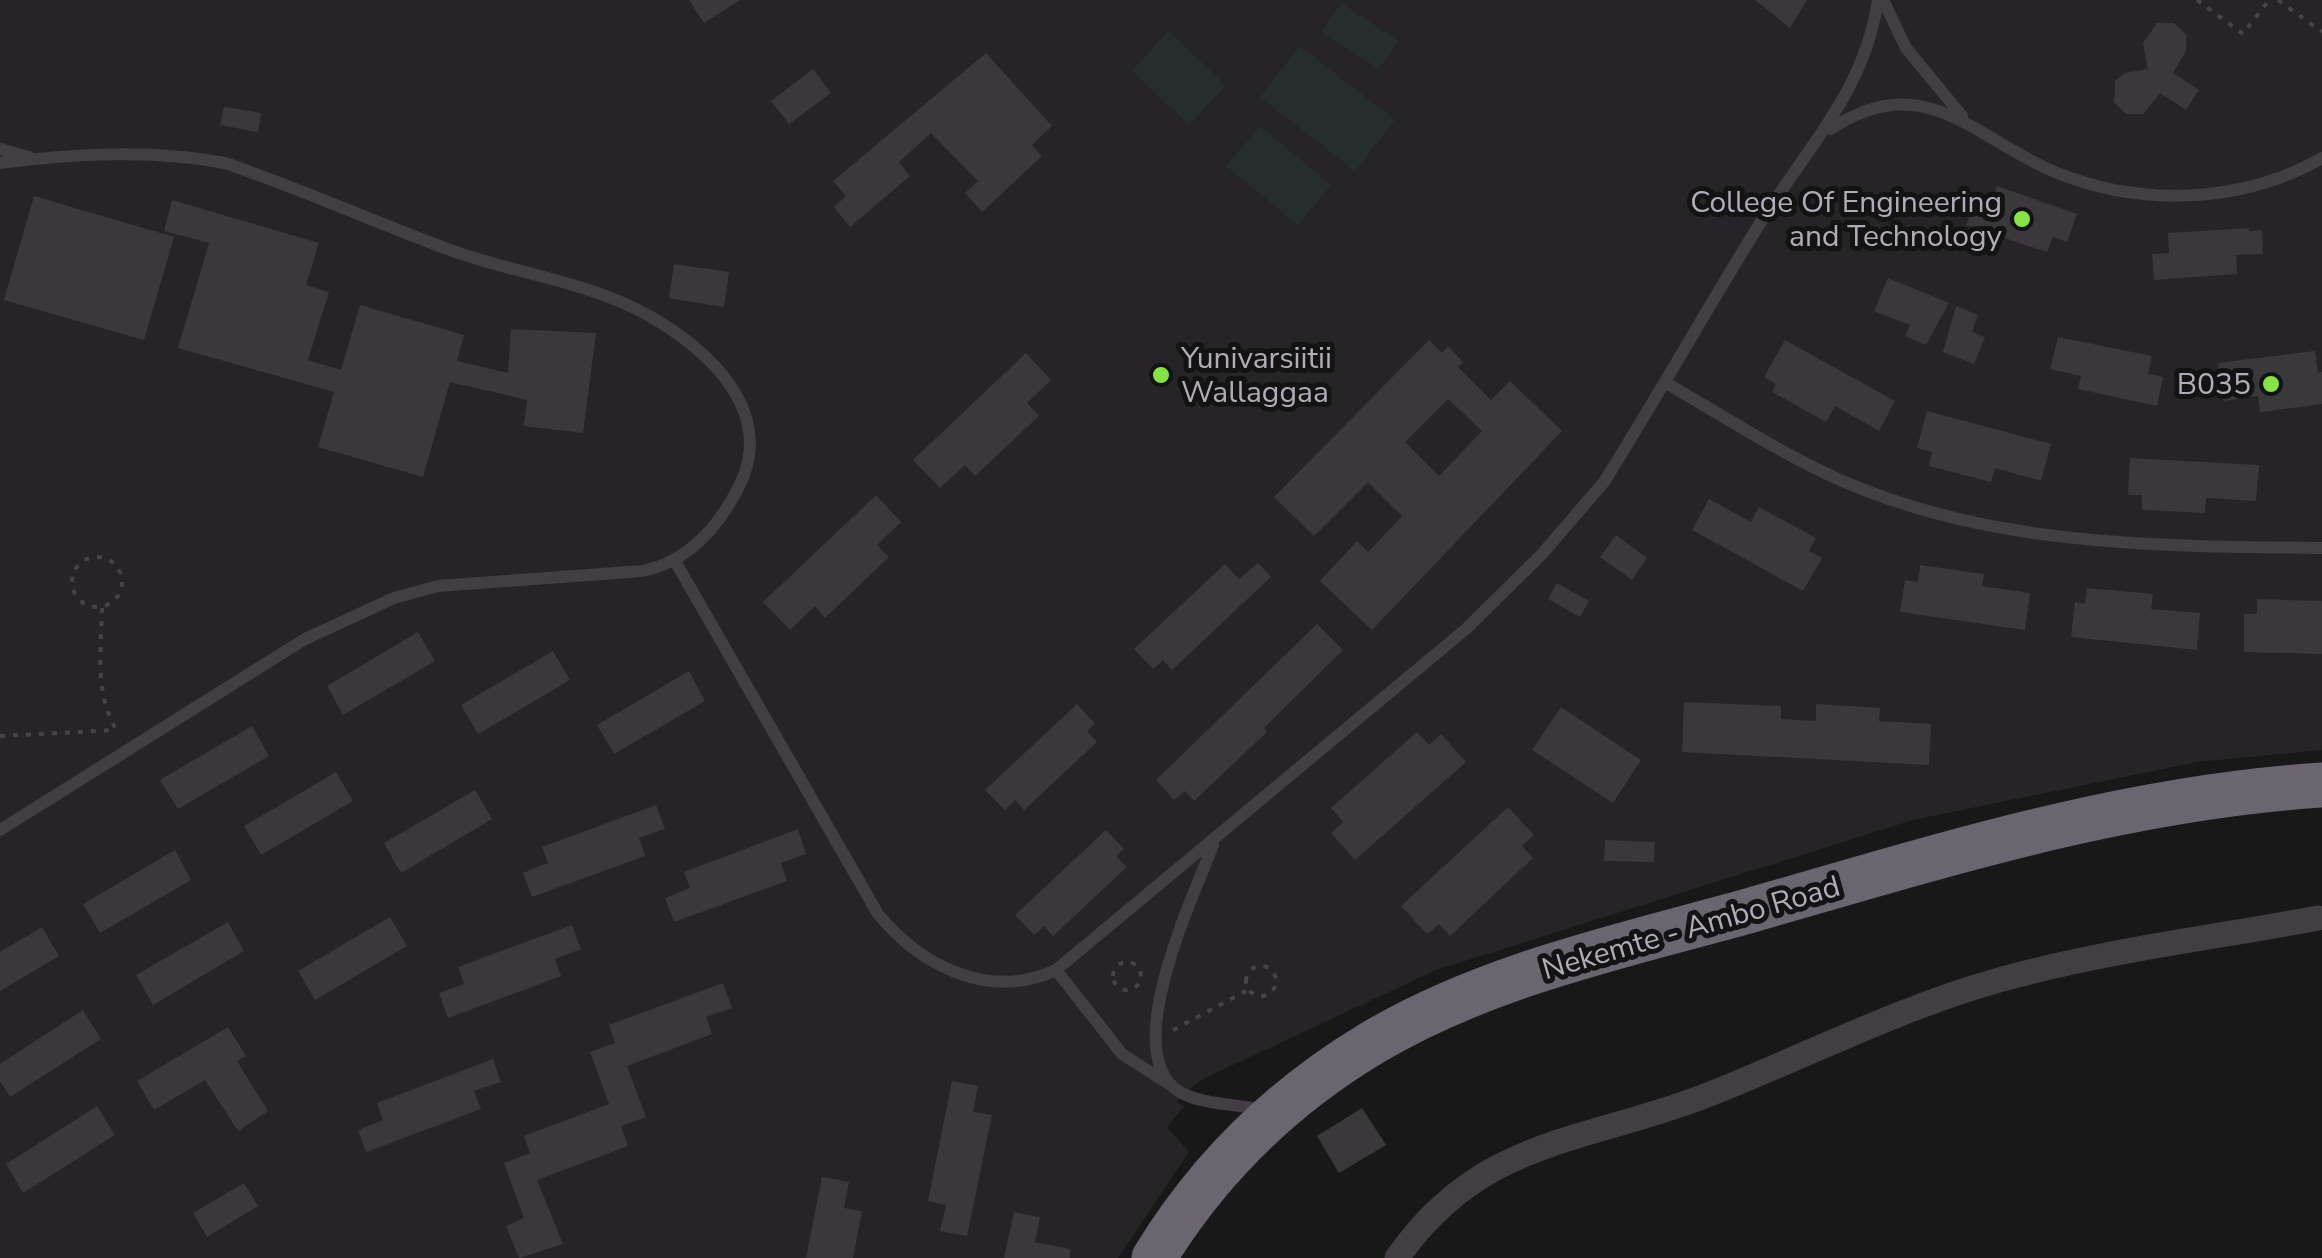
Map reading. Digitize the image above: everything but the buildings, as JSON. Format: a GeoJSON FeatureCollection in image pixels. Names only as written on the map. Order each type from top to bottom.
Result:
{"type":"FeatureCollection","features":[{"type":"Feature","properties":{"kind":"highway","name":"Nekemte - Ambo Road"},"geometry":{"type":"LineString","coordinates":[[1154,1258],[1197,1194],[1274,1113],[1328,1071],[1403,1026],[1470,996],[1562,964],[2023,831],[2130,808],[2322,784]]}},
{"type":"Feature","properties":{"kind":"street"},"geometry":{"type":"LineString","coordinates":[[1396,1258],[1425,1219],[1462,1190],[1501,1165],[1575,1132],[1712,1093],[1806,1051],[2000,980],[2318,918]]}},
{"type":"Feature","properties":{"kind":"lane"},"geometry":{"type":"LineString","coordinates":[[1880,0],[1906,48],[1963,118]]}},
{"type":"Feature","properties":{"kind":"lane"},"geometry":{"type":"LineString","coordinates":[[675,562],[878,914],[902,942],[941,966],[981,980],[1023,982],[1056,970],[1214,843],[1466,628],[1542,554],[1598,490],[1777,197],[1827,132],[1862,60],[1880,0]]}},
{"type":"Feature","properties":{"kind":"lane"},"geometry":{"type":"LineString","coordinates":[[1827,132],[1859,112],[1891,105],[1938,109],[1963,118],[2056,172],[2131,192],[2187,195],[2238,190],[2281,179],[2322,158]]}},
{"type":"Feature","properties":{"kind":"lane"},"geometry":{"type":"LineString","coordinates":[[0,148],[36,158]]}},
{"type":"Feature","properties":{"kind":"lane"},"geometry":{"type":"LineString","coordinates":[[0,163],[69,154],[186,157],[226,163],[453,251],[604,295],[673,332],[725,379],[746,416],[753,441],[744,476],[724,514],[675,562],[644,571],[416,590],[304,639],[0,830]]}},
{"type":"Feature","properties":{"kind":"lane"},"geometry":{"type":"LineString","coordinates":[[1666,383],[1839,480],[1927,510],[2087,542],[2322,548]]}},
{"type":"Feature","properties":{"kind":"lane"},"geometry":{"type":"LineString","coordinates":[[1171,1085],[1158,1063],[1156,1040],[1164,980],[1214,843]]}},
{"type":"Feature","properties":{"kind":"lane"},"geometry":{"type":"LineString","coordinates":[[1056,970],[1122,1054],[1183,1094],[1274,1113]]}},
{"type":"Feature","properties":{"kind":"path"},"geometry":{"type":"LineString","coordinates":[[2196,0],[2244,34],[2269,0]]}},
{"type":"Feature","properties":{"kind":"path"},"geometry":{"type":"LineString","coordinates":[[2278,0],[2322,32]]}},
{"type":"Feature","properties":{"kind":"path"},"geometry":{"type":"LineString","coordinates":[[96,556],[113,562],[122,577],[119,594],[102,606],[81,602],[72,587],[74,570],[96,556]]}},
{"type":"Feature","properties":{"kind":"path"},"geometry":{"type":"LineString","coordinates":[[102,606],[100,688],[106,715],[129,751]]}},
{"type":"Feature","properties":{"kind":"path"},"geometry":{"type":"LineString","coordinates":[[0,736],[116,730]]}},
{"type":"Feature","properties":{"kind":"path"},"geometry":{"type":"LineString","coordinates":[[1122,962],[1134,963],[1141,973],[1132,989],[1120,988],[1113,978],[1122,962]]}},
{"type":"Feature","properties":{"kind":"path"},"geometry":{"type":"LineString","coordinates":[[1156,1040],[1248,990],[1268,996],[1276,985],[1274,972],[1255,967],[1246,978],[1248,990]]}},
{"type":"Feature","properties":{"kind":"shaded area","name":"Yunivarsiitii Wallaggaa"},"geometry":{"type":"Polygon","coordinates":[[[0,0],[2322,0],[2322,750],[2197,762],[1913,820],[1436,970],[1203,1079],[1183,1094],[1177,1102],[1184,1106],[1167,1127],[1189,1152],[1118,1258],[0,1258],[0,0]]]}},
{"type":"Feature","properties":{"kind":"shaded area"},"geometry":{"type":"Polygon","coordinates":[[[1341,3],[1398,41],[1379,69],[1322,32],[1341,3]]]}},
{"type":"Feature","properties":{"kind":"shaded area"},"geometry":{"type":"Polygon","coordinates":[[[1168,31],[1226,85],[1189,125],[1132,71],[1168,31]]]}},
{"type":"Feature","properties":{"kind":"shaded area"},"geometry":{"type":"Polygon","coordinates":[[[1300,46],[1395,120],[1355,171],[1260,97],[1300,46]]]}},
{"type":"Feature","properties":{"kind":"shaded area"},"geometry":{"type":"Polygon","coordinates":[[[1260,126],[1331,185],[1298,225],[1226,166],[1260,126]]]}},
{"type":"Feature","properties":{"kind":"place","name":"College Of Engineering and Technology"},"geometry":{"type":"Point","coordinates":[2022,219]}},
{"type":"Feature","properties":{"kind":"place","name":"Yunivarsiitii Wallaggaa"},"geometry":{"type":"Point","coordinates":[1161,375]}},
{"type":"Feature","properties":{"kind":"place","name":"B035"},"geometry":{"type":"Point","coordinates":[2271,384]}}]}
